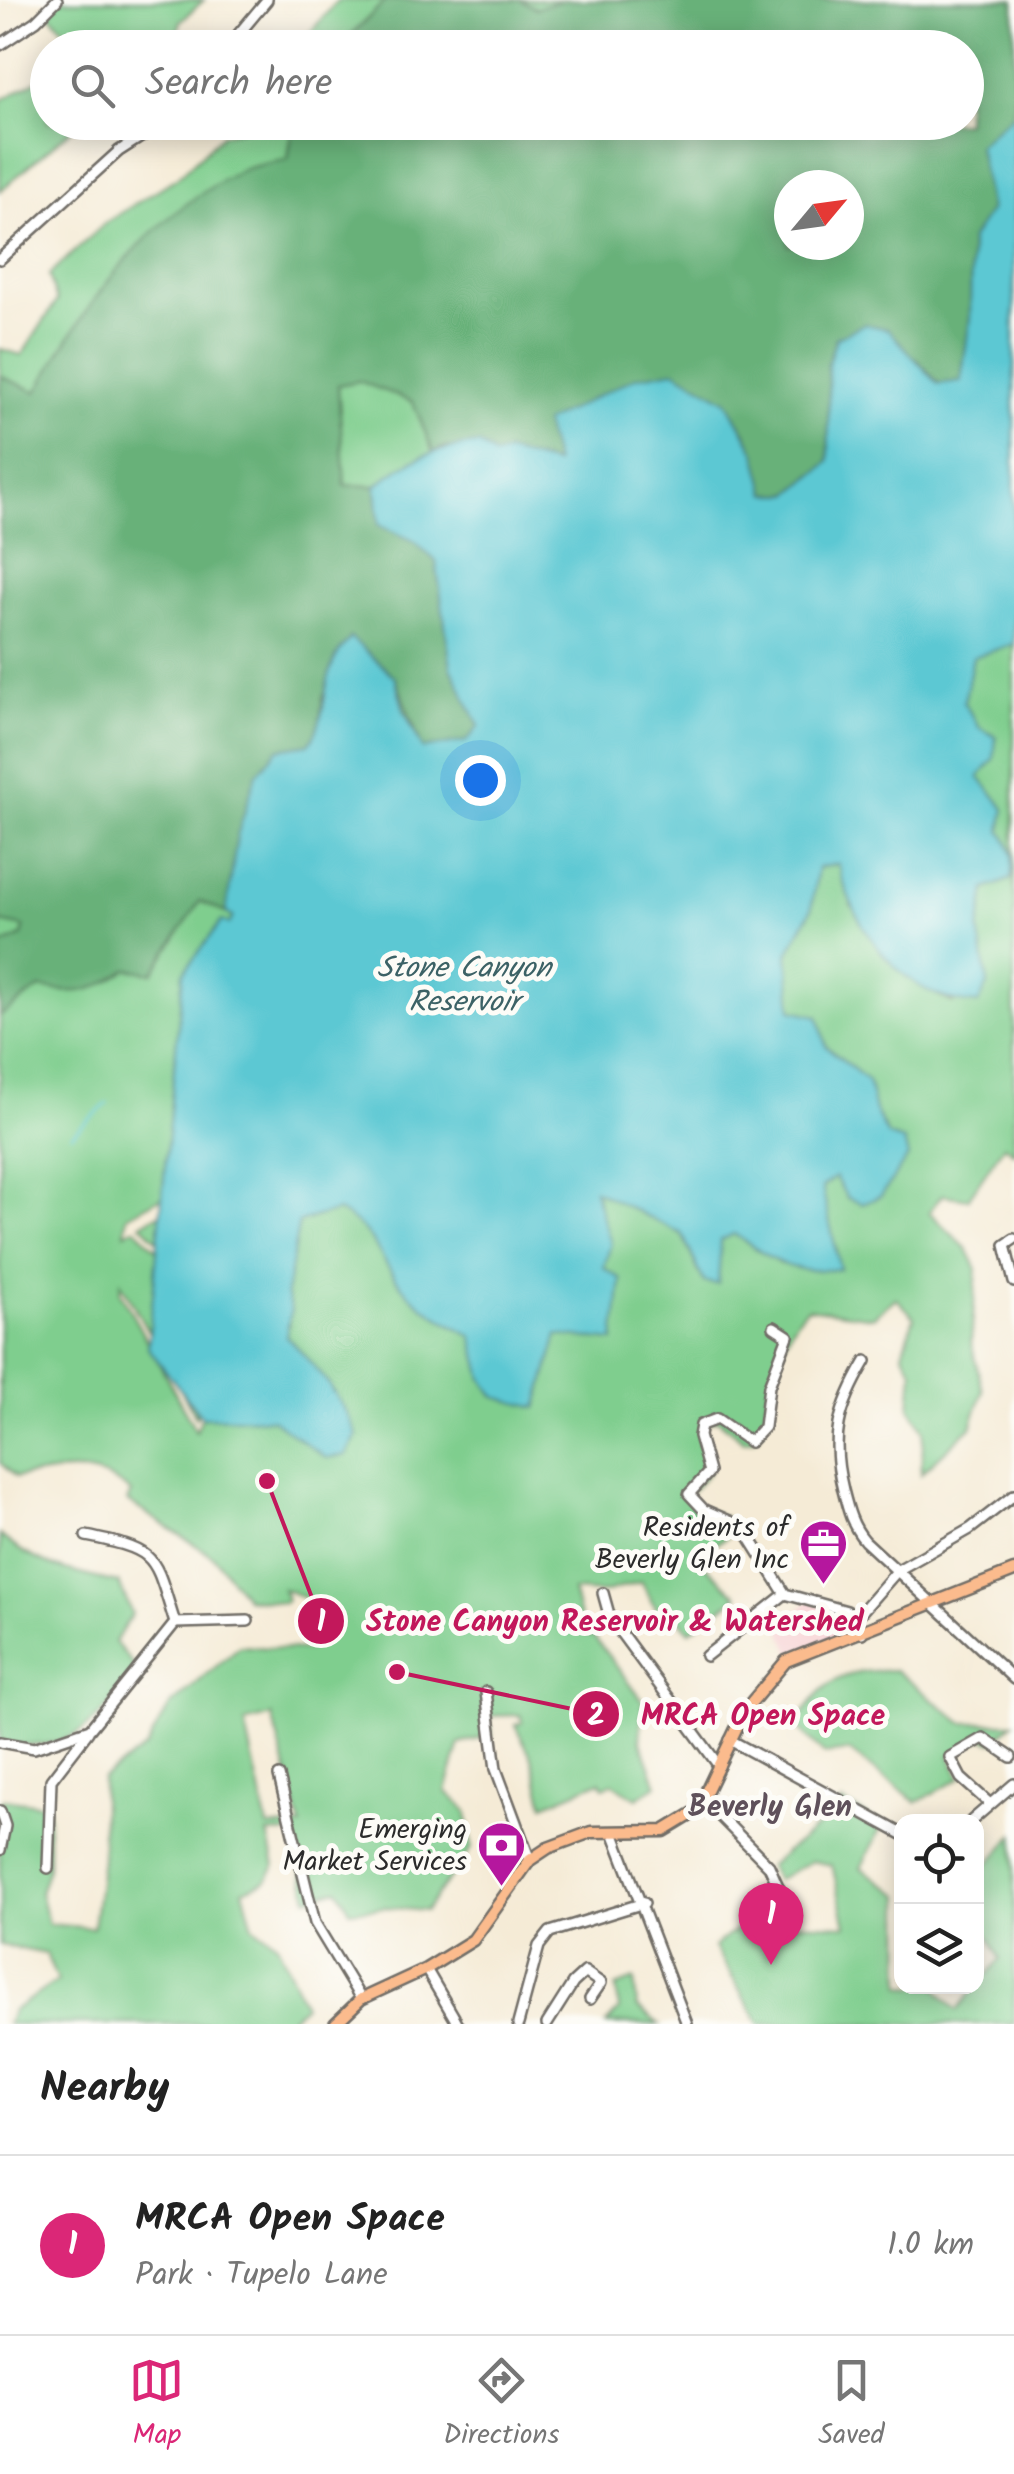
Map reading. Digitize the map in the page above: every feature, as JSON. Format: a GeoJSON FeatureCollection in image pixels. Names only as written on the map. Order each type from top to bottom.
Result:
{"type":"FeatureCollection","features":[{"type":"Feature","properties":{"kind":"main road"},"geometry":{"type":"LineString","coordinates":[[335,2024],[361,1999],[426,1969],[472,1940],[530,1860],[566,1839],[591,1832],[664,1831],[680,1824],[705,1801],[745,1710],[786,1660],[1014,1571]]}},
{"type":"Feature","properties":{"kind":"street"},"geometry":{"type":"LineString","coordinates":[[0,45],[36,22],[58,0]]}},
{"type":"Feature","properties":{"kind":"street"},"geometry":{"type":"LineString","coordinates":[[242,30],[267,0]]}},
{"type":"Feature","properties":{"kind":"street"},"geometry":{"type":"LineString","coordinates":[[0,259],[136,140]]}},
{"type":"Feature","properties":{"kind":"street"},"geometry":{"type":"LineString","coordinates":[[1010,1242],[1014,1282]]}},
{"type":"Feature","properties":{"kind":"street"},"geometry":{"type":"LineString","coordinates":[[774,1327],[788,1336],[769,1386],[764,1426],[750,1442],[717,1419],[702,1425],[699,1436],[709,1472],[689,1494],[692,1503],[743,1526],[785,1594],[835,1606],[856,1618],[862,1632]]}},
{"type":"Feature","properties":{"kind":"street"},"geometry":{"type":"LineString","coordinates":[[866,1361],[845,1404],[834,1456],[856,1532],[1014,1679]]}},
{"type":"Feature","properties":{"kind":"street"},"geometry":{"type":"LineString","coordinates":[[856,1618],[898,1570],[970,1529],[1014,1495]]}},
{"type":"Feature","properties":{"kind":"street"},"geometry":{"type":"LineString","coordinates":[[86,1536],[136,1546],[149,1554],[176,1624]]}},
{"type":"Feature","properties":{"kind":"street"},"geometry":{"type":"LineString","coordinates":[[603,1593],[610,1618],[718,1766]]}},
{"type":"Feature","properties":{"kind":"street"},"geometry":{"type":"LineString","coordinates":[[706,1656],[785,1594]]}},
{"type":"Feature","properties":{"kind":"street"},"geometry":{"type":"LineString","coordinates":[[48,1868],[50,1780],[90,1730],[176,1624],[248,1620]]}},
{"type":"Feature","properties":{"kind":"street"},"geometry":{"type":"LineString","coordinates":[[486,1692],[496,1769],[530,1860]]}},
{"type":"Feature","properties":{"kind":"street"},"geometry":{"type":"LineString","coordinates":[[0,1742],[34,1748],[90,1730]]}},
{"type":"Feature","properties":{"kind":"street"},"geometry":{"type":"LineString","coordinates":[[989,1803],[962,1778],[950,1757],[983,1738],[1011,1757]]}},
{"type":"Feature","properties":{"kind":"street"},"geometry":{"type":"LineString","coordinates":[[730,1740],[894,1830]]}},
{"type":"Feature","properties":{"kind":"street"},"geometry":{"type":"LineString","coordinates":[[279,1776],[315,1923],[361,1999]]}},
{"type":"Feature","properties":{"kind":"street"},"geometry":{"type":"LineString","coordinates":[[978,1814],[1014,1784]]}},
{"type":"Feature","properties":{"kind":"street"},"geometry":{"type":"LineString","coordinates":[[705,1801],[769,1866],[794,1922]]}},
{"type":"Feature","properties":{"kind":"street"},"geometry":{"type":"LineString","coordinates":[[0,1811],[6,1826],[0,1850]]}},
{"type":"Feature","properties":{"kind":"street"},"geometry":{"type":"LineString","coordinates":[[612,1832],[644,1903],[687,2024]]}},
{"type":"Feature","properties":{"kind":"street"},"geometry":{"type":"LineString","coordinates":[[516,2023],[530,1971],[550,1932],[644,1903]]}},
{"type":"Feature","properties":{"kind":"street"},"geometry":{"type":"LineString","coordinates":[[426,1969],[458,2024]]}},
{"type":"Feature","properties":{"kind":"street"},"geometry":{"type":"LineString","coordinates":[[547,2024],[572,1983],[585,1972],[601,1983],[590,1999]]}},
{"type":"Feature","properties":{"kind":"shaded area"},"geometry":{"type":"Polygon","coordinates":[[[809,1600],[847,1611],[862,1633],[794,1658],[781,1631],[809,1600]]]}},
{"type":"Feature","properties":{"kind":"green space"},"geometry":{"type":"Polygon","coordinates":[[[57,0],[204,0],[181,21],[179,30],[65,30],[47,11],[57,0]]]}},
{"type":"Feature","properties":{"kind":"green space"},"geometry":{"type":"Polygon","coordinates":[[[338,0],[500,0],[513,5],[520,0],[1014,0],[1014,1153],[1004,1145],[968,1199],[942,1195],[929,1212],[967,1249],[977,1269],[971,1342],[983,1391],[971,1427],[921,1474],[924,1430],[910,1407],[913,1371],[903,1353],[914,1317],[896,1298],[873,1317],[807,1308],[794,1324],[778,1360],[764,1422],[756,1438],[744,1441],[717,1419],[702,1425],[699,1436],[709,1472],[689,1493],[693,1503],[743,1527],[695,1556],[738,1596],[690,1631],[671,1611],[660,1615],[641,1582],[603,1593],[573,1591],[585,1635],[594,1637],[643,1701],[640,1739],[657,1785],[637,1798],[612,1783],[604,1787],[600,1781],[544,1805],[532,1758],[515,1725],[523,1722],[521,1715],[490,1716],[492,1735],[460,1744],[446,1791],[467,1811],[472,1848],[425,1911],[385,1907],[350,1911],[338,1889],[308,1898],[294,1833],[268,1834],[275,1866],[266,1881],[243,1890],[253,1926],[277,1943],[304,2005],[284,2024],[7,2024],[12,2011],[57,1981],[46,1954],[0,1945],[0,1850],[5,1826],[0,1803],[3,1799],[48,1805],[48,1868],[40,1893],[48,1924],[93,1928],[102,1858],[102,1779],[146,1747],[170,1706],[240,1646],[307,1650],[313,1601],[283,1589],[287,1600],[284,1603],[246,1598],[214,1557],[127,1501],[131,1493],[104,1476],[62,1471],[16,1477],[0,1463],[0,349],[22,355],[57,301],[49,275],[105,223],[178,177],[217,140],[984,140],[984,30],[367,30],[377,10],[356,30],[312,30],[338,0]],[[993,735],[432,1047],[441,1065],[403,1085],[360,1091],[342,1099],[312,1124],[302,1154],[259,1145],[127,1216],[125,1233],[135,1228],[216,1307],[230,1332],[196,1417],[121,1283],[120,1292],[196,1431],[234,1339],[281,1424],[292,1431],[239,1334],[287,1330],[289,1324],[235,1327],[222,1304],[141,1224],[198,1193],[286,1291],[287,1282],[206,1189],[264,1158],[307,1219],[314,1218],[275,1161],[298,1168],[310,1166],[331,1125],[424,1257],[404,1287],[409,1290],[428,1261],[513,1320],[483,1377],[487,1384],[520,1325],[548,1346],[552,1340],[523,1319],[602,1180],[618,1199],[682,1234],[698,1270],[693,1241],[657,1206],[699,1172],[721,1165],[747,1226],[746,1242],[780,1264],[837,1252],[835,1245],[779,1258],[752,1243],[754,1224],[729,1163],[793,1143],[807,1190],[826,1225],[825,1209],[799,1139],[841,1093],[887,1133],[878,1117],[846,1088],[858,1074],[853,1070],[841,1083],[760,1009],[758,971],[789,951],[794,941],[754,965],[692,911],[793,855],[803,924],[809,914],[799,852],[914,788],[942,841],[928,857],[851,905],[940,997],[954,1003],[860,909],[932,863],[946,848],[982,910],[984,901],[951,842],[994,795],[989,790],[947,835],[920,785],[995,743],[993,735]],[[272,1716],[245,1723],[268,1827],[301,1826],[272,1716]]]}},
{"type":"Feature","properties":{"kind":"green space"},"geometry":{"type":"Polygon","coordinates":[[[386,0],[520,0],[536,8],[563,0],[1014,0],[1014,113],[984,140],[984,30],[356,30],[386,0]]]}},
{"type":"Feature","properties":{"kind":"green space"},"geometry":{"type":"Polygon","coordinates":[[[30,84],[30,140],[59,140],[0,191],[0,101],[30,84]]]}},
{"type":"Feature","properties":{"kind":"green space"},"geometry":{"type":"Polygon","coordinates":[[[291,140],[984,140],[978,145],[990,210],[971,239],[970,318],[961,381],[939,384],[917,359],[836,338],[828,363],[829,462],[789,494],[767,494],[746,433],[728,408],[702,388],[556,464],[507,452],[495,456],[445,447],[433,452],[413,402],[359,381],[338,385],[345,485],[376,486],[379,525],[414,541],[436,561],[451,667],[479,726],[467,741],[423,750],[395,677],[350,638],[323,697],[319,730],[226,913],[200,901],[153,973],[127,969],[86,990],[40,988],[0,1016],[0,946],[22,936],[24,927],[0,922],[0,376],[37,392],[97,296],[144,240],[202,193],[254,166],[288,159],[291,140]]]}},
{"type":"Feature","properties":{"kind":"green space"},"geometry":{"type":"Polygon","coordinates":[[[0,1535],[41,1561],[119,1583],[132,1614],[115,1642],[138,1671],[95,1720],[65,1739],[47,1744],[0,1742],[0,1535]]]}},
{"type":"Feature","properties":{"kind":"green space"},"geometry":{"type":"Polygon","coordinates":[[[895,1670],[963,1723],[1013,1723],[994,1742],[983,1738],[950,1756],[961,1778],[917,1802],[849,1751],[824,1754],[796,1726],[815,1698],[835,1681],[861,1673],[895,1670]]]}},
{"type":"Feature","properties":{"kind":"green space"},"geometry":{"type":"Polygon","coordinates":[[[842,1802],[883,1824],[861,1868],[894,1890],[894,1994],[942,1994],[957,2010],[970,1994],[984,1994],[984,1978],[1000,1959],[984,1928],[984,1868],[1014,1835],[1014,2024],[760,2024],[714,1947],[742,1925],[753,1922],[846,1925],[832,1865],[812,1861],[776,1880],[769,1866],[842,1802]]]}},
{"type":"Feature","properties":{"kind":"green space"},"geometry":{"type":"Polygon","coordinates":[[[634,1980],[637,2007],[659,2024],[606,2024],[619,2010],[616,1987],[634,1980]]]}},
{"type":"Feature","properties":{"kind":"water","name":"Stone Canyon Reservoir"},"geometry":{"type":"Polygon","coordinates":[[[1014,113],[1014,644],[973,657],[964,703],[979,727],[996,737],[994,759],[979,777],[1005,809],[1001,831],[1013,865],[1011,879],[986,889],[979,930],[988,985],[978,1004],[951,1000],[906,976],[870,937],[838,864],[818,868],[811,910],[788,954],[792,1010],[818,1016],[826,1046],[868,1081],[875,1111],[888,1136],[904,1141],[908,1157],[881,1196],[863,1204],[847,1198],[835,1177],[822,1187],[840,1269],[795,1268],[760,1252],[734,1234],[721,1240],[718,1284],[704,1282],[682,1234],[594,1190],[611,1243],[604,1268],[621,1279],[614,1341],[558,1335],[537,1408],[495,1397],[483,1379],[472,1336],[415,1300],[368,1236],[338,1211],[299,1222],[286,1293],[291,1311],[286,1336],[327,1382],[350,1420],[357,1435],[346,1455],[326,1458],[272,1419],[202,1417],[148,1348],[183,973],[222,921],[229,924],[233,917],[226,913],[237,836],[256,775],[278,749],[309,744],[321,718],[333,663],[351,638],[395,677],[404,710],[423,749],[467,741],[479,726],[451,667],[436,561],[414,541],[379,525],[376,486],[411,461],[479,444],[495,456],[507,452],[555,464],[544,423],[636,377],[674,370],[727,401],[756,453],[767,494],[790,494],[829,462],[828,363],[836,338],[864,324],[888,329],[938,384],[961,381],[970,318],[971,239],[990,210],[978,145],[1014,113]]]}},
{"type":"Feature","properties":{"kind":"waterway"},"geometry":{"type":"LineString","coordinates":[[71,1135],[108,1103]]}},
{"type":"Feature","properties":{"kind":"place","name":"Stone Canyon Reservoir & Watershed"},"geometry":{"type":"Point","coordinates":[267,1481]}},
{"type":"Feature","properties":{"kind":"place","name":"Residents of Beverly Glen Inc"},"geometry":{"type":"Point","coordinates":[824,1586]}},
{"type":"Feature","properties":{"kind":"place","name":"MRCA Open Space"},"geometry":{"type":"Point","coordinates":[397,1672]}},
{"type":"Feature","properties":{"kind":"place","name":"Emerging Market Services"},"geometry":{"type":"Point","coordinates":[502,1888]}},
{"type":"Feature","properties":{"kind":"place","name":"MRCA Open Space"},"geometry":{"type":"Point","coordinates":[771,1965]}},
{"type":"Feature","properties":{"kind":"district","name":"Beverly Glen"},"geometry":{"type":"Point","coordinates":[770,1808]}}]}
